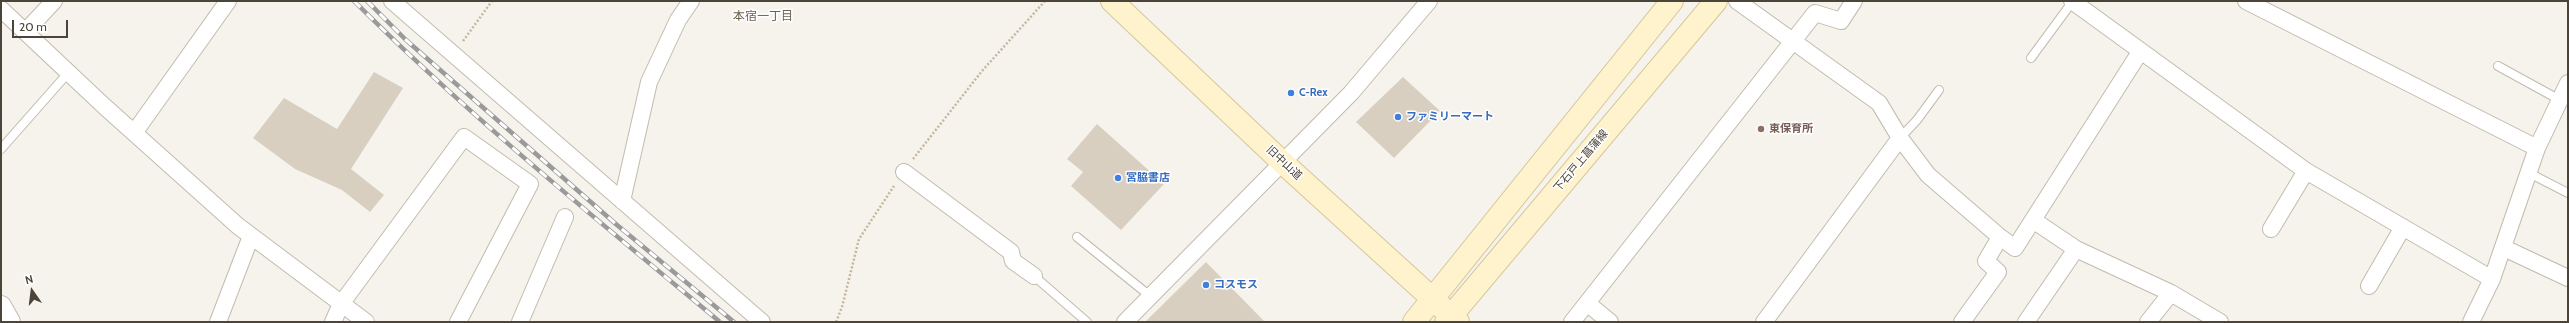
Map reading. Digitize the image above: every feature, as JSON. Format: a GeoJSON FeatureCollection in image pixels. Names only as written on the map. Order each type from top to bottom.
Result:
{"type":"FeatureCollection","features":[{"type":"Feature","properties":{"kind":"main road","name":"旧中山道"},"geometry":{"type":"LineString","coordinates":[[1112,1],[1282,162],[1432,299],[1452,320]]}},
{"type":"Feature","properties":{"kind":"main road"},"geometry":{"type":"LineString","coordinates":[[1414,322],[1672,1]]}},
{"type":"Feature","properties":{"kind":"main road","name":"下石戸上菖蒲線"},"geometry":{"type":"LineString","coordinates":[[1452,320],[1716,1]]}},
{"type":"Feature","properties":{"kind":"main road"},"geometry":{"type":"LineString","coordinates":[[1397,322],[1432,299]]}},
{"type":"Feature","properties":{"kind":"street"},"geometry":{"type":"LineString","coordinates":[[25,32],[54,1]]}},
{"type":"Feature","properties":{"kind":"street"},"geometry":{"type":"LineString","coordinates":[[134,133],[228,1]]}},
{"type":"Feature","properties":{"kind":"street"},"geometry":{"type":"LineString","coordinates":[[392,1],[762,322]]}},
{"type":"Feature","properties":{"kind":"street"},"geometry":{"type":"LineString","coordinates":[[622,201],[649,82],[678,20],[691,1]]}},
{"type":"Feature","properties":{"kind":"street"},"geometry":{"type":"LineString","coordinates":[[1125,322],[1351,93],[1429,1]]}},
{"type":"Feature","properties":{"kind":"street"},"geometry":{"type":"LineString","coordinates":[[1738,1],[1879,103],[1900,138],[1928,175],[2000,237],[2015,248],[2140,52]]}},
{"type":"Feature","properties":{"kind":"street"},"geometry":{"type":"LineString","coordinates":[[1572,322],[1792,40],[1816,13],[1841,21],[1854,1]]}},
{"type":"Feature","properties":{"kind":"street"},"geometry":{"type":"LineString","coordinates":[[2072,1],[2140,52],[2306,171],[2492,279]]}},
{"type":"Feature","properties":{"kind":"street"},"geometry":{"type":"LineString","coordinates":[[2246,1],[2537,148]]}},
{"type":"Feature","properties":{"kind":"street"},"geometry":{"type":"LineString","coordinates":[[1,9],[134,133],[251,236],[366,322]]}},
{"type":"Feature","properties":{"kind":"street"},"geometry":{"type":"LineString","coordinates":[[2471,322],[2492,279],[2504,248],[2537,148],[2568,83]]}},
{"type":"Feature","properties":{"kind":"street"},"geometry":{"type":"LineString","coordinates":[[333,322],[341,304],[464,137],[530,184],[458,322]]}},
{"type":"Feature","properties":{"kind":"street"},"geometry":{"type":"LineString","coordinates":[[1764,322],[1900,138]]}},
{"type":"Feature","properties":{"kind":"street"},"geometry":{"type":"LineString","coordinates":[[2271,228],[2306,171]]}},
{"type":"Feature","properties":{"kind":"street"},"geometry":{"type":"LineString","coordinates":[[904,172],[1011,252],[1013,261],[1034,276]]}},
{"type":"Feature","properties":{"kind":"street"},"geometry":{"type":"LineString","coordinates":[[520,322],[565,217]]}},
{"type":"Feature","properties":{"kind":"street"},"geometry":{"type":"LineString","coordinates":[[2033,220],[2076,249],[2171,293],[2220,322]]}},
{"type":"Feature","properties":{"kind":"street"},"geometry":{"type":"LineString","coordinates":[[2369,286],[2403,228]]}},
{"type":"Feature","properties":{"kind":"street"},"geometry":{"type":"LineString","coordinates":[[218,322],[251,236]]}},
{"type":"Feature","properties":{"kind":"street"},"geometry":{"type":"LineString","coordinates":[[1962,322],[1998,272],[1986,261],[2000,237]]}},
{"type":"Feature","properties":{"kind":"street"},"geometry":{"type":"LineString","coordinates":[[2504,248],[2568,278]]}},
{"type":"Feature","properties":{"kind":"street"},"geometry":{"type":"LineString","coordinates":[[2026,322],[2076,249]]}},
{"type":"Feature","properties":{"kind":"street"},"geometry":{"type":"LineString","coordinates":[[2148,322],[2171,293]]}},
{"type":"Feature","properties":{"kind":"street"},"geometry":{"type":"LineString","coordinates":[[1587,302],[1610,322]]}},
{"type":"Feature","properties":{"kind":"street"},"geometry":{"type":"LineString","coordinates":[[1,306],[10,322]]}},
{"type":"Feature","properties":{"kind":"lane"},"geometry":{"type":"LineString","coordinates":[[2031,58],[2072,1]]}},
{"type":"Feature","properties":{"kind":"lane"},"geometry":{"type":"LineString","coordinates":[[2498,66],[2560,100]]}},
{"type":"Feature","properties":{"kind":"lane"},"geometry":{"type":"LineString","coordinates":[[1,149],[68,73]]}},
{"type":"Feature","properties":{"kind":"lane"},"geometry":{"type":"LineString","coordinates":[[1900,138],[1917,120],[1939,90]]}},
{"type":"Feature","properties":{"kind":"lane"},"geometry":{"type":"LineString","coordinates":[[2529,173],[2568,193]]}},
{"type":"Feature","properties":{"kind":"lane"},"geometry":{"type":"LineString","coordinates":[[1077,237],[1150,296]]}},
{"type":"Feature","properties":{"kind":"lane"},"geometry":{"type":"LineString","coordinates":[[1034,276],[1087,322]]}},
{"type":"Feature","properties":{"kind":"path"},"geometry":{"type":"LineString","coordinates":[[453,54],[492,1]]}},
{"type":"Feature","properties":{"kind":"path"},"geometry":{"type":"LineString","coordinates":[[836,322],[842,307],[859,239],[904,172],[982,71],[1045,1]]}},
{"type":"Feature","properties":{"kind":"building"},"geometry":{"type":"Polygon","coordinates":[[[374,72],[403,88],[351,169],[384,195],[370,212],[342,190],[295,169],[253,138],[284,98],[337,129],[374,72]]]}},
{"type":"Feature","properties":{"kind":"building","name":"ファミリーマート"},"geometry":{"type":"Polygon","coordinates":[[[1403,77],[1440,111],[1394,158],[1356,122],[1403,77]]]}},
{"type":"Feature","properties":{"kind":"building","name":"宮脇書店"},"geometry":{"type":"Polygon","coordinates":[[[1097,124],[1164,184],[1121,230],[1071,186],[1083,172],[1067,159],[1097,124]]]}},
{"type":"Feature","properties":{"kind":"building","name":"コスモス"},"geometry":{"type":"Polygon","coordinates":[[[1206,262],[1265,322],[1145,322],[1206,262]]]}},
{"type":"Feature","properties":{"kind":"railway"},"geometry":{"type":"LineString","coordinates":[[354,1],[487,126],[720,322]]}},
{"type":"Feature","properties":{"kind":"railway"},"geometry":{"type":"LineString","coordinates":[[367,1],[406,40],[617,225],[734,322]]}},
{"type":"Feature","properties":{"kind":"place","name":"C-Rex"},"geometry":{"type":"Point","coordinates":[1291,93]}},
{"type":"Feature","properties":{"kind":"place","name":"ファミリーマート"},"geometry":{"type":"Point","coordinates":[1398,117]}},
{"type":"Feature","properties":{"kind":"place","name":"東保育所"},"geometry":{"type":"Point","coordinates":[1761,129]}},
{"type":"Feature","properties":{"kind":"place","name":"宮脇書店"},"geometry":{"type":"Point","coordinates":[1118,178]}},
{"type":"Feature","properties":{"kind":"place","name":"コスモス"},"geometry":{"type":"Point","coordinates":[1206,285]}},
{"type":"Feature","properties":{"kind":"district","name":"本宿一丁目"},"geometry":{"type":"Point","coordinates":[763,16]}}]}
